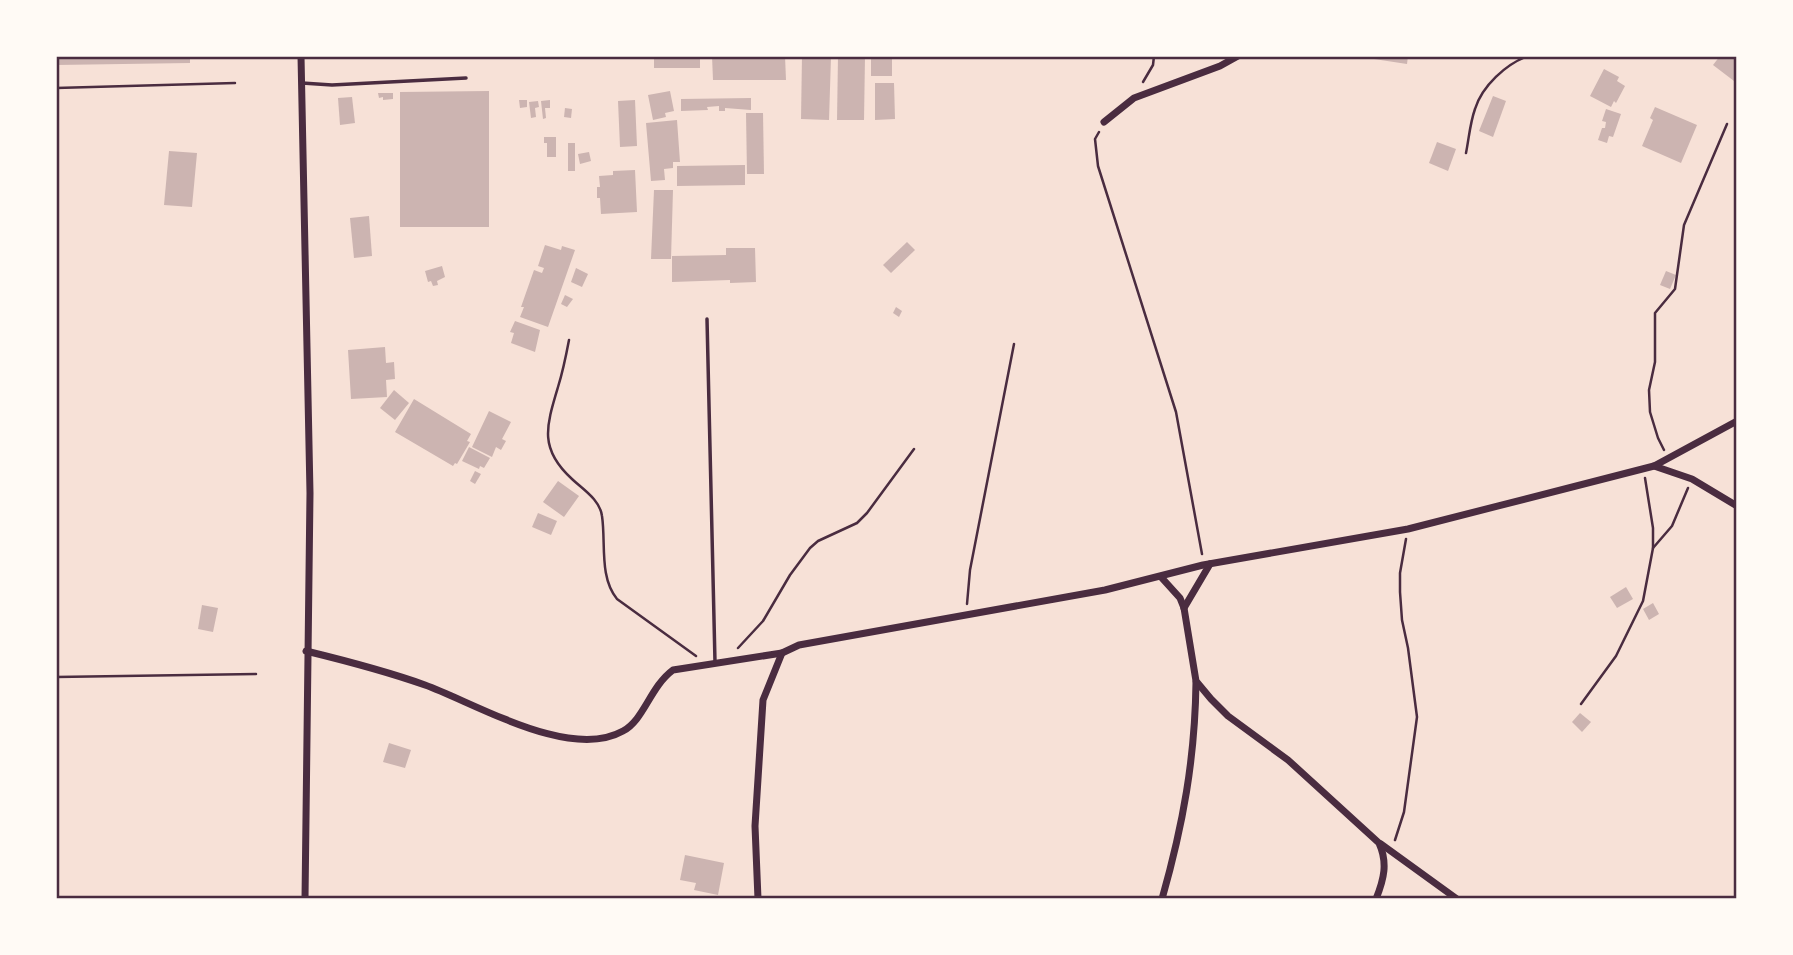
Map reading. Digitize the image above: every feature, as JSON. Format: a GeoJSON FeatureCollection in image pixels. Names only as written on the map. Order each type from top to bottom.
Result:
{"type":"FeatureCollection","features":[{"type":"Feature","properties":{"kind":"street"},"geometry":{"type":"LineString","coordinates":[[301,56],[310,492],[305,899]]}},
{"type":"Feature","properties":{"kind":"street"},"geometry":{"type":"LineString","coordinates":[[1104,122],[1134,98],[1220,66],[1238,56]]}},
{"type":"Feature","properties":{"kind":"street"},"geometry":{"type":"LineString","coordinates":[[306,651],[428,686],[507,722],[571,739],[602,737],[622,732],[635,722],[662,678],[673,670],[782,653],[799,645],[1105,590],[1207,565],[1408,529],[1654,466],[1737,421]]}},
{"type":"Feature","properties":{"kind":"street"},"geometry":{"type":"LineString","coordinates":[[1654,466],[1692,479],[1737,506]]}},
{"type":"Feature","properties":{"kind":"street"},"geometry":{"type":"LineString","coordinates":[[1184,608],[1207,565]]}},
{"type":"Feature","properties":{"kind":"street"},"geometry":{"type":"LineString","coordinates":[[1161,577],[1180,598],[1184,608],[1196,681],[1191,772],[1163,899]]}},
{"type":"Feature","properties":{"kind":"street"},"geometry":{"type":"LineString","coordinates":[[758,899],[755,826],[763,700],[782,653]]}},
{"type":"Feature","properties":{"kind":"street"},"geometry":{"type":"LineString","coordinates":[[1196,681],[1228,716],[1288,760],[1379,843],[1457,899]]}},
{"type":"Feature","properties":{"kind":"street"},"geometry":{"type":"LineString","coordinates":[[1376,899],[1384,879],[1385,858],[1379,843]]}},
{"type":"Feature","properties":{"kind":"lane"},"geometry":{"type":"LineString","coordinates":[[302,83],[332,85],[466,78]]}},
{"type":"Feature","properties":{"kind":"lane"},"geometry":{"type":"LineString","coordinates":[[707,319],[711,663]]}},
{"type":"Feature","properties":{"kind":"path"},"geometry":{"type":"LineString","coordinates":[[1134,98],[1153,65],[1154,56]]}},
{"type":"Feature","properties":{"kind":"path"},"geometry":{"type":"LineString","coordinates":[[1466,153],[1475,107],[1492,82],[1513,62],[1528,56]]}},
{"type":"Feature","properties":{"kind":"path"},"geometry":{"type":"LineString","coordinates":[[56,88],[235,83]]}},
{"type":"Feature","properties":{"kind":"path"},"geometry":{"type":"LineString","coordinates":[[1104,122],[1095,139],[1098,166],[1176,412],[1207,565]]}},
{"type":"Feature","properties":{"kind":"path"},"geometry":{"type":"LineString","coordinates":[[1669,459],[1658,438],[1650,412],[1649,390],[1655,362],[1656,313],[1675,289],[1684,225],[1727,124]]}},
{"type":"Feature","properties":{"kind":"path"},"geometry":{"type":"LineString","coordinates":[[569,340],[548,421],[548,443],[560,468],[598,503],[602,516],[610,591],[626,607],[711,663]]}},
{"type":"Feature","properties":{"kind":"path"},"geometry":{"type":"LineString","coordinates":[[967,614],[970,570],[1014,344]]}},
{"type":"Feature","properties":{"kind":"path"},"geometry":{"type":"LineString","coordinates":[[726,660],[763,621],[790,575],[810,548],[818,541],[857,523],[914,449]]}},
{"type":"Feature","properties":{"kind":"path"},"geometry":{"type":"LineString","coordinates":[[1581,704],[1616,656],[1643,601],[1653,548],[1653,528],[1644,468]]}},
{"type":"Feature","properties":{"kind":"path"},"geometry":{"type":"LineString","coordinates":[[1653,548],[1672,526],[1692,479]]}},
{"type":"Feature","properties":{"kind":"path"},"geometry":{"type":"LineString","coordinates":[[1392,851],[1404,812],[1417,717],[1400,593],[1402,555],[1408,529]]}},
{"type":"Feature","properties":{"kind":"path"},"geometry":{"type":"LineString","coordinates":[[56,677],[256,674]]}},
{"type":"Feature","properties":{"kind":"building"},"geometry":{"type":"Polygon","coordinates":[[[56,56],[190,56],[190,63],[56,65],[56,56]]]}},
{"type":"Feature","properties":{"kind":"building"},"geometry":{"type":"Polygon","coordinates":[[[654,56],[700,56],[700,68],[654,68],[654,56]]]}},
{"type":"Feature","properties":{"kind":"building"},"geometry":{"type":"Polygon","coordinates":[[[712,56],[785,56],[786,80],[713,80],[712,56]]]}},
{"type":"Feature","properties":{"kind":"building"},"geometry":{"type":"Polygon","coordinates":[[[802,56],[831,56],[829,120],[801,119],[802,56]]]}},
{"type":"Feature","properties":{"kind":"building"},"geometry":{"type":"Polygon","coordinates":[[[838,56],[865,56],[864,120],[837,120],[838,56]]]}},
{"type":"Feature","properties":{"kind":"building"},"geometry":{"type":"Polygon","coordinates":[[[871,56],[892,56],[892,76],[871,76],[871,56]]]}},
{"type":"Feature","properties":{"kind":"building"},"geometry":{"type":"Polygon","coordinates":[[[1374,56],[1408,56],[1407,64],[1374,59],[1374,56]]]}},
{"type":"Feature","properties":{"kind":"building"},"geometry":{"type":"Polygon","coordinates":[[[1720,56],[1733,56],[1737,59],[1737,76],[1734,81],[1713,65],[1720,56]]]}},
{"type":"Feature","properties":{"kind":"building"},"geometry":{"type":"Polygon","coordinates":[[[1604,69],[1619,77],[1617,81],[1625,86],[1611,107],[1590,96],[1604,69]]]}},
{"type":"Feature","properties":{"kind":"building"},"geometry":{"type":"Polygon","coordinates":[[[875,83],[894,83],[895,119],[875,120],[875,83]]]}},
{"type":"Feature","properties":{"kind":"building"},"geometry":{"type":"Polygon","coordinates":[[[489,91],[489,227],[400,227],[400,92],[489,91]]]}},
{"type":"Feature","properties":{"kind":"building"},"geometry":{"type":"Polygon","coordinates":[[[670,91],[674,111],[665,113],[666,117],[653,120],[648,95],[670,91]]]}},
{"type":"Feature","properties":{"kind":"building"},"geometry":{"type":"Polygon","coordinates":[[[378,93],[393,93],[393,99],[383,100],[378,93]]]}},
{"type":"Feature","properties":{"kind":"building"},"geometry":{"type":"Polygon","coordinates":[[[1493,96],[1506,101],[1493,137],[1479,131],[1493,96]]]}},
{"type":"Feature","properties":{"kind":"building"},"geometry":{"type":"Polygon","coordinates":[[[352,97],[355,123],[340,125],[338,98],[352,97]]]}},
{"type":"Feature","properties":{"kind":"building"},"geometry":{"type":"Polygon","coordinates":[[[751,98],[751,110],[725,108],[725,111],[719,111],[719,106],[707,107],[708,110],[681,111],[681,99],[751,98]]]}},
{"type":"Feature","properties":{"kind":"building"},"geometry":{"type":"Polygon","coordinates":[[[519,100],[527,100],[527,107],[520,108],[519,100]]]}},
{"type":"Feature","properties":{"kind":"building"},"geometry":{"type":"Polygon","coordinates":[[[550,100],[550,108],[545,108],[546,118],[543,119],[541,101],[550,100]]]}},
{"type":"Feature","properties":{"kind":"building"},"geometry":{"type":"Polygon","coordinates":[[[635,100],[637,146],[620,147],[618,101],[635,100]]]}},
{"type":"Feature","properties":{"kind":"building"},"geometry":{"type":"Polygon","coordinates":[[[538,101],[539,107],[535,108],[536,117],[531,118],[529,102],[538,101]]]}},
{"type":"Feature","properties":{"kind":"building"},"geometry":{"type":"Polygon","coordinates":[[[1655,107],[1697,125],[1681,163],[1642,146],[1653,120],[1650,118],[1655,107]]]}},
{"type":"Feature","properties":{"kind":"building"},"geometry":{"type":"Polygon","coordinates":[[[565,108],[572,109],[571,118],[564,117],[565,108]]]}},
{"type":"Feature","properties":{"kind":"building"},"geometry":{"type":"Polygon","coordinates":[[[1606,109],[1621,114],[1613,137],[1609,136],[1607,143],[1598,140],[1602,128],[1605,128],[1606,122],[1602,121],[1606,109]]]}},
{"type":"Feature","properties":{"kind":"building"},"geometry":{"type":"Polygon","coordinates":[[[746,113],[763,113],[764,174],[747,174],[746,113]]]}},
{"type":"Feature","properties":{"kind":"building"},"geometry":{"type":"Polygon","coordinates":[[[677,120],[680,162],[673,162],[673,168],[664,169],[665,180],[651,181],[646,123],[677,120]]]}},
{"type":"Feature","properties":{"kind":"building"},"geometry":{"type":"Polygon","coordinates":[[[544,137],[556,137],[556,157],[547,157],[544,137]]]}},
{"type":"Feature","properties":{"kind":"building"},"geometry":{"type":"Polygon","coordinates":[[[1437,142],[1456,149],[1448,171],[1429,163],[1437,142]]]}},
{"type":"Feature","properties":{"kind":"building"},"geometry":{"type":"Polygon","coordinates":[[[568,143],[575,143],[575,171],[568,171],[568,143]]]}},
{"type":"Feature","properties":{"kind":"building"},"geometry":{"type":"Polygon","coordinates":[[[169,151],[197,153],[192,207],[164,205],[169,151]]]}},
{"type":"Feature","properties":{"kind":"building"},"geometry":{"type":"Polygon","coordinates":[[[589,152],[591,161],[580,164],[578,154],[589,152]]]}},
{"type":"Feature","properties":{"kind":"building"},"geometry":{"type":"Polygon","coordinates":[[[745,165],[745,185],[677,186],[677,166],[745,165]]]}},
{"type":"Feature","properties":{"kind":"building"},"geometry":{"type":"Polygon","coordinates":[[[635,170],[637,212],[601,214],[600,198],[597,198],[599,176],[613,175],[613,171],[635,170]]]}},
{"type":"Feature","properties":{"kind":"building"},"geometry":{"type":"Polygon","coordinates":[[[654,190],[673,190],[671,259],[651,259],[654,190]]]}},
{"type":"Feature","properties":{"kind":"building"},"geometry":{"type":"Polygon","coordinates":[[[369,216],[372,256],[354,258],[350,218],[369,216]]]}},
{"type":"Feature","properties":{"kind":"building"},"geometry":{"type":"Polygon","coordinates":[[[907,242],[915,250],[891,273],[883,265],[907,242]]]}},
{"type":"Feature","properties":{"kind":"building"},"geometry":{"type":"Polygon","coordinates":[[[545,245],[561,250],[562,246],[575,250],[548,327],[520,317],[534,270],[542,273],[544,268],[538,266],[545,245]]]}},
{"type":"Feature","properties":{"kind":"building"},"geometry":{"type":"Polygon","coordinates":[[[726,248],[755,248],[756,282],[672,282],[672,256],[726,255],[726,248]]]}},
{"type":"Feature","properties":{"kind":"building"},"geometry":{"type":"Polygon","coordinates":[[[442,266],[445,277],[437,281],[438,285],[433,286],[431,281],[428,282],[425,271],[442,266]]]}},
{"type":"Feature","properties":{"kind":"building"},"geometry":{"type":"Polygon","coordinates":[[[576,268],[588,274],[582,287],[571,282],[576,268]]]}},
{"type":"Feature","properties":{"kind":"building"},"geometry":{"type":"Polygon","coordinates":[[[1666,271],[1676,275],[1670,289],[1660,285],[1666,271]]]}},
{"type":"Feature","properties":{"kind":"building"},"geometry":{"type":"Polygon","coordinates":[[[565,295],[573,299],[567,307],[561,304],[565,295]]]}},
{"type":"Feature","properties":{"kind":"building"},"geometry":{"type":"Polygon","coordinates":[[[896,307],[902,311],[899,317],[893,313],[896,307]]]}},
{"type":"Feature","properties":{"kind":"building"},"geometry":{"type":"Polygon","coordinates":[[[515,321],[540,330],[535,352],[511,343],[514,333],[510,332],[515,321]]]}},
{"type":"Feature","properties":{"kind":"building"},"geometry":{"type":"Polygon","coordinates":[[[385,347],[386,363],[394,362],[395,379],[386,380],[387,397],[351,399],[348,350],[385,347]]]}},
{"type":"Feature","properties":{"kind":"building"},"geometry":{"type":"Polygon","coordinates":[[[394,390],[409,403],[395,420],[380,408],[394,390]]]}},
{"type":"Feature","properties":{"kind":"building"},"geometry":{"type":"Polygon","coordinates":[[[414,399],[471,434],[467,441],[470,442],[457,464],[453,466],[395,432],[414,399]]]}},
{"type":"Feature","properties":{"kind":"building"},"geometry":{"type":"Polygon","coordinates":[[[489,411],[511,422],[502,439],[506,441],[501,450],[496,447],[492,457],[472,447],[489,411]]]}},
{"type":"Feature","properties":{"kind":"building"},"geometry":{"type":"Polygon","coordinates":[[[469,447],[490,458],[484,468],[480,466],[479,469],[462,461],[469,447]]]}},
{"type":"Feature","properties":{"kind":"building"},"geometry":{"type":"Polygon","coordinates":[[[475,471],[481,474],[475,484],[470,481],[475,471]]]}},
{"type":"Feature","properties":{"kind":"building"},"geometry":{"type":"Polygon","coordinates":[[[558,481],[579,496],[564,517],[543,502],[558,481]]]}},
{"type":"Feature","properties":{"kind":"building"},"geometry":{"type":"Polygon","coordinates":[[[538,513],[557,521],[551,535],[532,527],[538,513]]]}},
{"type":"Feature","properties":{"kind":"building"},"geometry":{"type":"Polygon","coordinates":[[[1626,587],[1633,599],[1617,608],[1610,597],[1626,587]]]}},
{"type":"Feature","properties":{"kind":"building"},"geometry":{"type":"Polygon","coordinates":[[[1653,603],[1659,614],[1649,620],[1643,609],[1653,603]]]}},
{"type":"Feature","properties":{"kind":"building"},"geometry":{"type":"Polygon","coordinates":[[[202,605],[218,608],[213,632],[198,629],[202,605]]]}},
{"type":"Feature","properties":{"kind":"building"},"geometry":{"type":"Polygon","coordinates":[[[1580,713],[1591,722],[1582,732],[1572,722],[1580,713]]]}},
{"type":"Feature","properties":{"kind":"building"},"geometry":{"type":"Polygon","coordinates":[[[389,743],[411,750],[405,768],[383,762],[389,743]]]}},
{"type":"Feature","properties":{"kind":"building"},"geometry":{"type":"Polygon","coordinates":[[[685,855],[724,863],[718,895],[694,890],[696,883],[680,880],[685,855]]]}}]}
